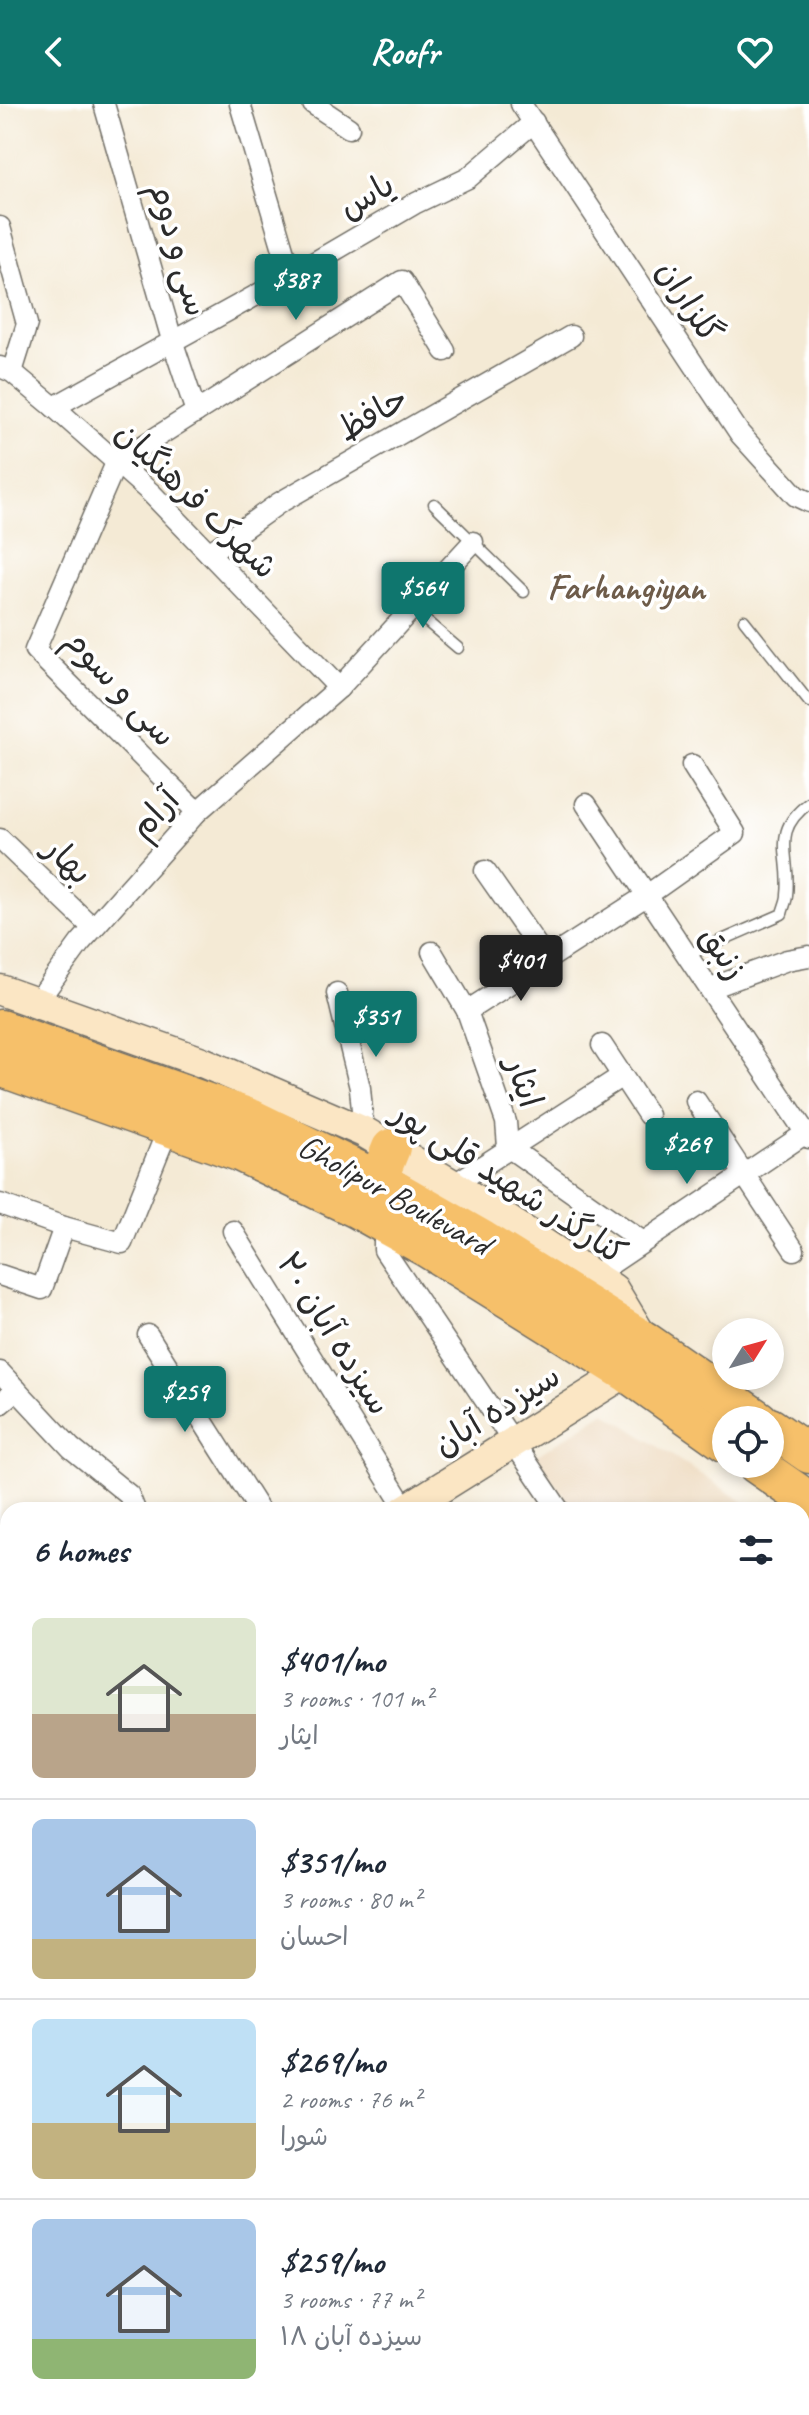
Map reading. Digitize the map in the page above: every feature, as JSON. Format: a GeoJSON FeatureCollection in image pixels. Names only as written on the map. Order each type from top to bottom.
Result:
{"type":"FeatureCollection","features":[{"type":"Feature","properties":{"kind":"highway","name":"Gholipur Boulevard"},"geometry":{"type":"LineString","coordinates":[[0,1029],[236,1094],[378,1153],[483,1240],[636,1356],[732,1406]]}},
{"type":"Feature","properties":{"kind":"highway"},"geometry":{"type":"LineString","coordinates":[[0,1067],[239,1152],[357,1209],[636,1356],[712,1429]]}},
{"type":"Feature","properties":{"kind":"highway"},"geometry":{"type":"LineString","coordinates":[[784,1437],[809,1454]]}},
{"type":"Feature","properties":{"kind":"highway"},"geometry":{"type":"LineString","coordinates":[[776,1478],[809,1501]]}},
{"type":"Feature","properties":{"kind":"street","name":"سی و دوم"},"geometry":{"type":"LineString","coordinates":[[104,104],[196,412]]}},
{"type":"Feature","properties":{"kind":"street"},"geometry":{"type":"LineString","coordinates":[[240,104],[291,276]]}},
{"type":"Feature","properties":{"kind":"street"},"geometry":{"type":"LineString","coordinates":[[313,104],[349,128]]}},
{"type":"Feature","properties":{"kind":"street","name":"گلزاران"},"geometry":{"type":"LineString","coordinates":[[521,104],[740,434],[796,496],[809,502]]}},
{"type":"Feature","properties":{"kind":"street","name":"یاس"},"geometry":{"type":"LineString","coordinates":[[54,407],[414,204],[468,178],[534,122]]}},
{"type":"Feature","properties":{"kind":"street"},"geometry":{"type":"LineString","coordinates":[[0,227],[27,324],[6,370]]}},
{"type":"Feature","properties":{"kind":"street"},"geometry":{"type":"LineString","coordinates":[[116,463],[402,281],[445,351]]}},
{"type":"Feature","properties":{"kind":"street","name":"حافظ"},"geometry":{"type":"LineString","coordinates":[[209,553],[279,503],[571,336]]}},
{"type":"Feature","properties":{"kind":"street","name":"شهرک فرهنگیان"},"geometry":{"type":"LineString","coordinates":[[6,370],[54,407],[151,493],[339,688]]}},
{"type":"Feature","properties":{"kind":"street","name":"سی و سوم"},"geometry":{"type":"LineString","coordinates":[[116,463],[35,650],[197,812]]}},
{"type":"Feature","properties":{"kind":"street","name":"آرام"},"geometry":{"type":"LineString","coordinates":[[37,1002],[93,928],[197,812],[339,688],[473,542]]}},
{"type":"Feature","properties":{"kind":"street"},"geometry":{"type":"LineString","coordinates":[[467,1011],[646,896],[735,833],[692,765]]}},
{"type":"Feature","properties":{"kind":"street","name":"زنبق"},"geometry":{"type":"LineString","coordinates":[[586,804],[808,1135]]}},
{"type":"Feature","properties":{"kind":"street","name":"بهار"},"geometry":{"type":"LineString","coordinates":[[0,839],[93,928]]}},
{"type":"Feature","properties":{"kind":"street"},"geometry":{"type":"LineString","coordinates":[[485,871],[547,960]]}},
{"type":"Feature","properties":{"kind":"street","name":"ایثار"},"geometry":{"type":"LineString","coordinates":[[432,952],[467,1011],[506,1122],[508,1147]]}},
{"type":"Feature","properties":{"kind":"street"},"geometry":{"type":"LineString","coordinates":[[711,988],[787,960],[809,956]]}},
{"type":"Feature","properties":{"kind":"street","name":"کنارگذر شهید قلی پور"},"geometry":{"type":"LineString","coordinates":[[0,990],[37,1002],[236,1094],[453,1185],[613,1289],[636,1356]]}},
{"type":"Feature","properties":{"kind":"street"},"geometry":{"type":"LineString","coordinates":[[337,993],[378,1153]]}},
{"type":"Feature","properties":{"kind":"street"},"geometry":{"type":"LineString","coordinates":[[602,1045],[648,1115]]}},
{"type":"Feature","properties":{"kind":"street"},"geometry":{"type":"LineString","coordinates":[[453,1185],[622,1076]]}},
{"type":"Feature","properties":{"kind":"street"},"geometry":{"type":"LineString","coordinates":[[696,1101],[794,1250]]}},
{"type":"Feature","properties":{"kind":"street"},"geometry":{"type":"LineString","coordinates":[[0,1204],[64,1227],[122,1243],[169,1126]]}},
{"type":"Feature","properties":{"kind":"street"},"geometry":{"type":"LineString","coordinates":[[593,1276],[744,1174],[808,1135]]}},
{"type":"Feature","properties":{"kind":"street"},"geometry":{"type":"LineString","coordinates":[[508,1147],[643,1242]]}},
{"type":"Feature","properties":{"kind":"street"},"geometry":{"type":"LineString","coordinates":[[384,1224],[384,1250],[554,1502]]}},
{"type":"Feature","properties":{"kind":"street"},"geometry":{"type":"LineString","coordinates":[[0,1275],[42,1289],[64,1227]]}},
{"type":"Feature","properties":{"kind":"street","name":"سیزده آبان ۲۰"},"geometry":{"type":"LineString","coordinates":[[233,1231],[401,1502]]}},
{"type":"Feature","properties":{"kind":"street"},"geometry":{"type":"LineString","coordinates":[[148,1335],[254,1502]]}},
{"type":"Feature","properties":{"kind":"street","name":"سیزده آبان"},"geometry":{"type":"LineString","coordinates":[[419,1502],[515,1443],[636,1356]]}},
{"type":"Feature","properties":{"kind":"street"},"geometry":{"type":"LineString","coordinates":[[0,1372],[71,1448],[129,1495],[132,1502]]}},
{"type":"Feature","properties":{"kind":"street"},"geometry":{"type":"LineString","coordinates":[[0,1404],[17,1390]]}},
{"type":"Feature","properties":{"kind":"lane"},"geometry":{"type":"LineString","coordinates":[[434,504],[524,592]]}},
{"type":"Feature","properties":{"kind":"lane"},"geometry":{"type":"LineString","coordinates":[[412,609],[458,648]]}},
{"type":"Feature","properties":{"kind":"lane"},"geometry":{"type":"LineString","coordinates":[[744,620],[809,702]]}},
{"type":"Feature","properties":{"kind":"lane"},"geometry":{"type":"LineString","coordinates":[[688,955],[782,914],[787,895],[783,834],[796,812],[809,803]]}},
{"type":"Feature","properties":{"kind":"shaded area"},"geometry":{"type":"Polygon","coordinates":[[[605,1412],[743,1502],[568,1502],[536,1456],[605,1412]]]}},
{"type":"Feature","properties":{"kind":"district","name":"Farhangiyan"},"geometry":{"type":"Point","coordinates":[626,586]}}]}
